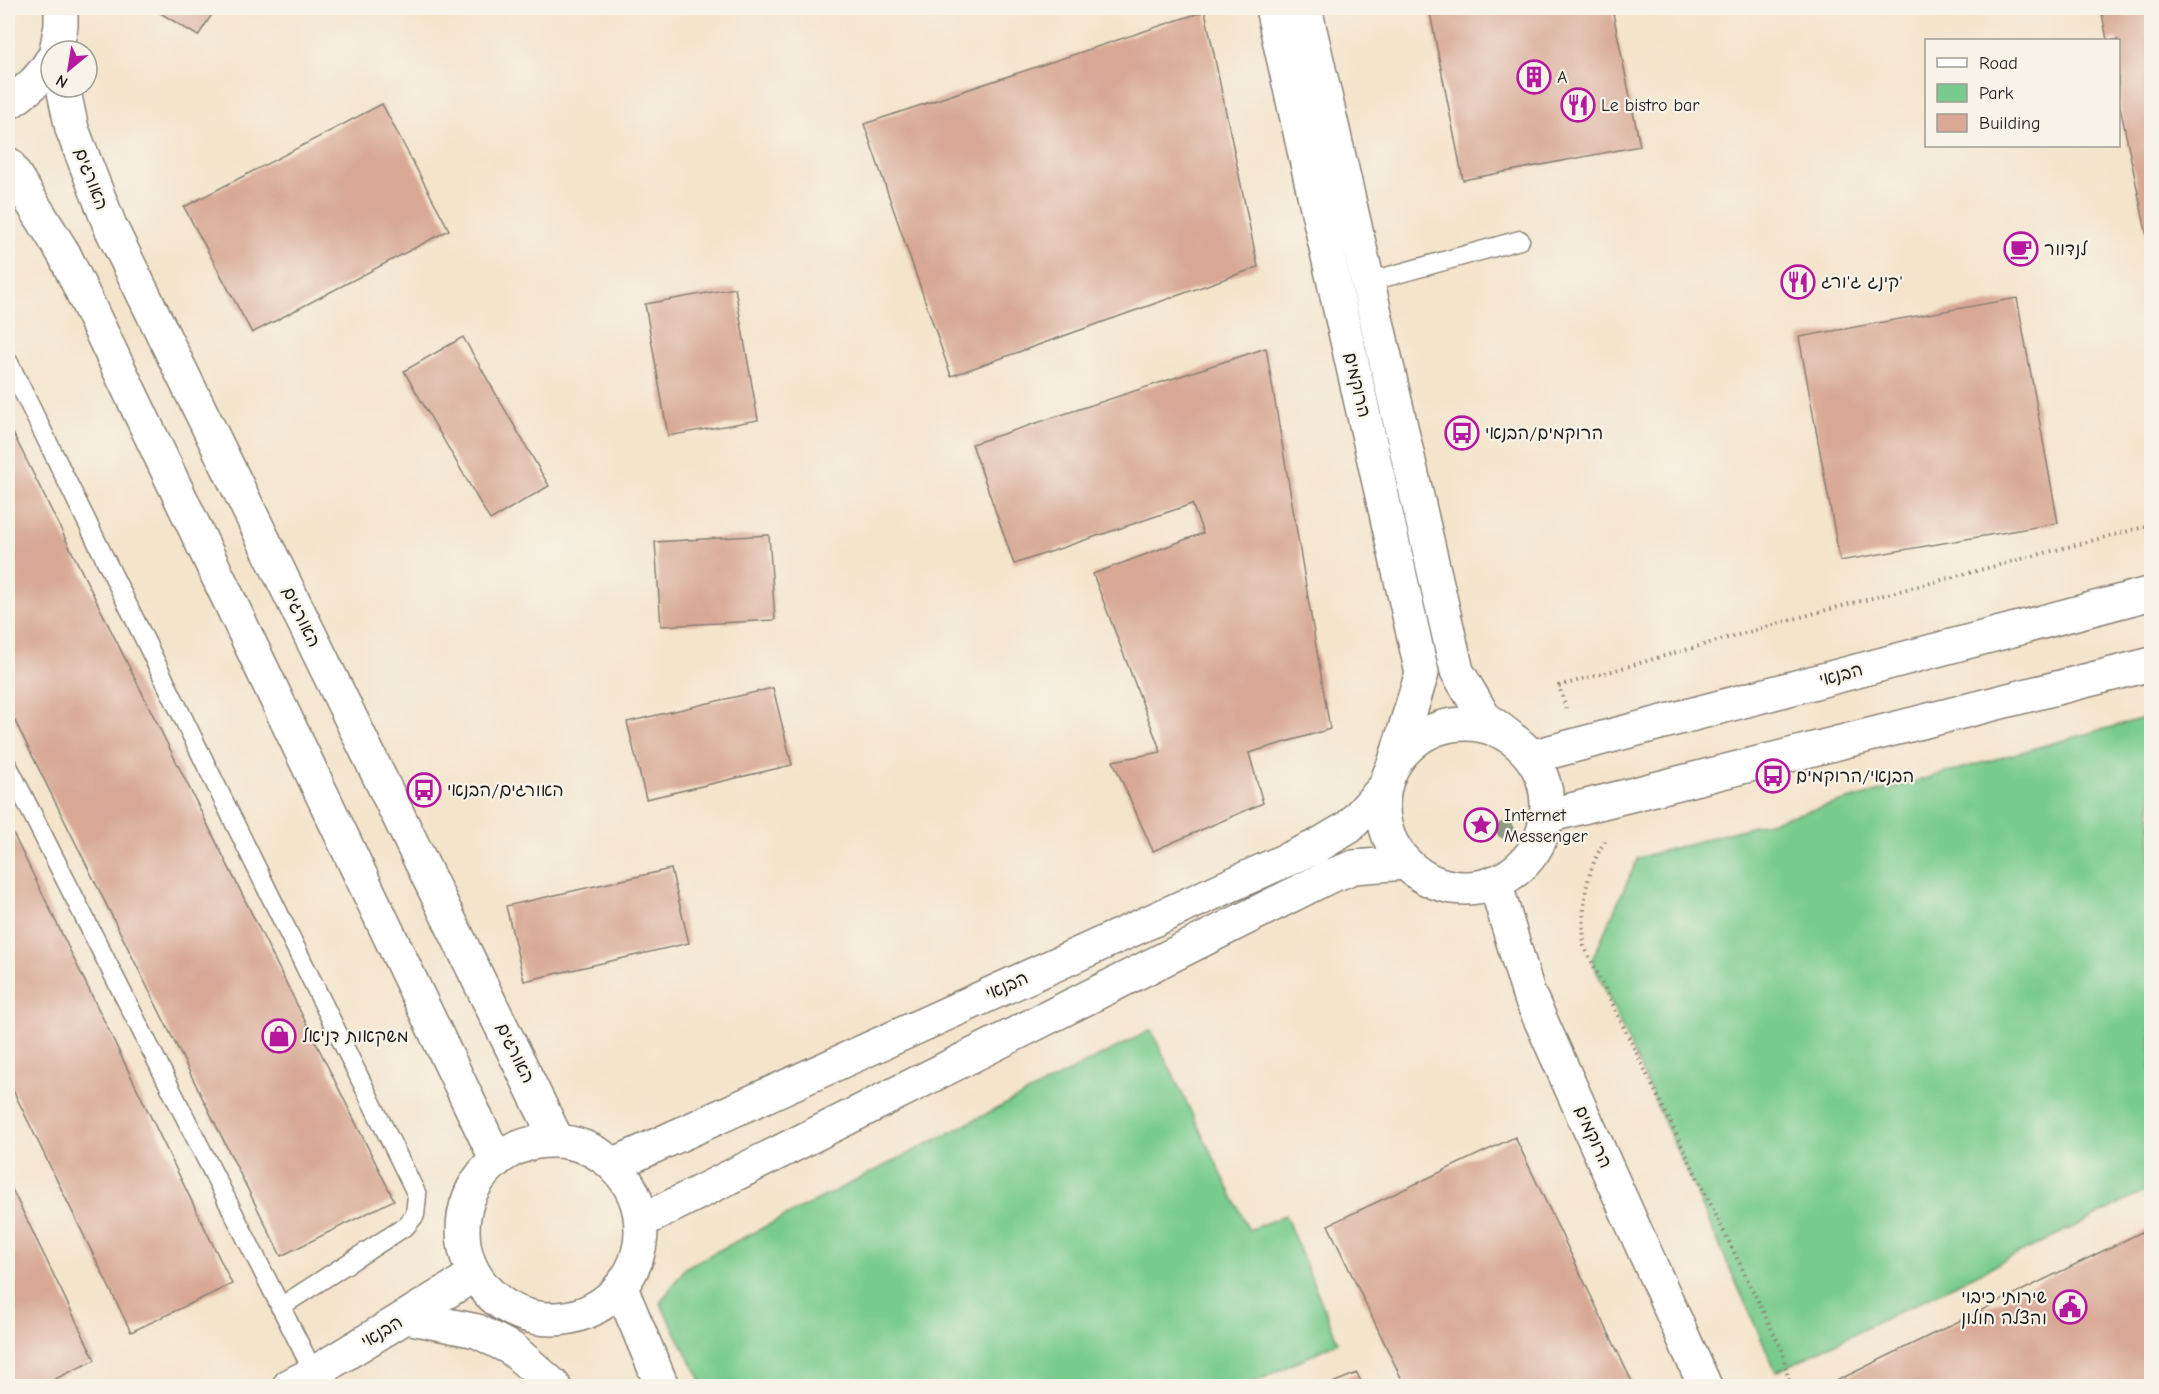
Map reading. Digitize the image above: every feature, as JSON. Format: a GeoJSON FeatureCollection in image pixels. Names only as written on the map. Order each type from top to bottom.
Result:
{"type":"FeatureCollection","features":[{"type":"Feature","properties":{"kind":"street","name":"הרוקמים"},"geometry":{"type":"LineString","coordinates":[[1272,8],[1422,673],[1390,774]]}},
{"type":"Feature","properties":{"kind":"street","name":"הרוקמים"},"geometry":{"type":"LineString","coordinates":[[1305,8],[1457,671],[1484,717],[1520,746]]}},
{"type":"Feature","properties":{"kind":"street"},"geometry":{"type":"LineString","coordinates":[[8,103],[25,93],[39,79]]}},
{"type":"Feature","properties":{"kind":"street","name":"האורגים"},"geometry":{"type":"LineString","coordinates":[[66,99],[72,129],[110,226],[557,1140]]}},
{"type":"Feature","properties":{"kind":"street"},"geometry":{"type":"LineString","coordinates":[[8,164],[64,254],[496,1159]]}},
{"type":"Feature","properties":{"kind":"street","name":"הבנאי"},"geometry":{"type":"LineString","coordinates":[[1520,746],[2151,593]]}},
{"type":"Feature","properties":{"kind":"street"},"geometry":{"type":"LineString","coordinates":[[1547,816],[2151,663]]}},
{"type":"Feature","properties":{"kind":"street"},"geometry":{"type":"LineString","coordinates":[[1460,723],[1485,726],[1520,746],[1544,785],[1547,816],[1541,838],[1530,856],[1514,872],[1495,882],[1463,888],[1432,881],[1405,863],[1390,840],[1383,814],[1390,774],[1412,742],[1434,729],[1460,723]]}},
{"type":"Feature","properties":{"kind":"street","name":"הבנאי"},"geometry":{"type":"LineString","coordinates":[[615,1164],[1317,846],[1349,827],[1390,774]]}},
{"type":"Feature","properties":{"kind":"street"},"geometry":{"type":"LineString","coordinates":[[642,1221],[1328,877],[1354,867],[1405,863]]}},
{"type":"Feature","properties":{"kind":"street","name":"הרוקמים"},"geometry":{"type":"LineString","coordinates":[[1495,882],[1528,992],[1705,1386]]}},
{"type":"Feature","properties":{"kind":"street"},"geometry":{"type":"LineString","coordinates":[[557,1140],[588,1147],[615,1164],[634,1190],[642,1221],[641,1245],[634,1268],[621,1288],[600,1306],[574,1318],[545,1319],[518,1313],[493,1297],[474,1275],[463,1245],[464,1213],[474,1183],[496,1159],[525,1144],[557,1140]]}},
{"type":"Feature","properties":{"kind":"street","name":"הבנאי"},"geometry":{"type":"LineString","coordinates":[[301,1380],[474,1275]]}},
{"type":"Feature","properties":{"kind":"street"},"geometry":{"type":"LineString","coordinates":[[621,1288],[662,1386]]}},
{"type":"Feature","properties":{"kind":"street"},"geometry":{"type":"LineString","coordinates":[[518,1313],[561,1386]]}},
{"type":"Feature","properties":{"kind":"street"},"geometry":{"type":"LineString","coordinates":[[407,1317],[477,1331],[512,1349],[554,1386]]}},
{"type":"Feature","properties":{"kind":"lane"},"geometry":{"type":"LineString","coordinates":[[1368,282],[1520,240]]}},
{"type":"Feature","properties":{"kind":"lane"},"geometry":{"type":"LineString","coordinates":[[8,361],[417,1195],[415,1215],[406,1226],[280,1307]]}},
{"type":"Feature","properties":{"kind":"lane"},"geometry":{"type":"LineString","coordinates":[[8,766],[280,1307],[301,1380]]}},
{"type":"Feature","properties":{"kind":"path"},"geometry":{"type":"LineString","coordinates":[[1559,686],[1827,610],[2151,525]]}},
{"type":"Feature","properties":{"kind":"path"},"geometry":{"type":"LineString","coordinates":[[1584,946],[1782,1350],[1790,1386]]}},
{"type":"Feature","properties":{"kind":"green space"},"geometry":{"type":"Polygon","coordinates":[[[2151,716],[2151,1189],[1776,1372],[1592,960],[1638,858],[2151,716]]]}},
{"type":"Feature","properties":{"kind":"green space"},"geometry":{"type":"Polygon","coordinates":[[[1151,1030],[1249,1230],[1285,1215],[1338,1342],[1247,1386],[704,1386],[660,1303],[686,1267],[1151,1030]]]}},
{"type":"Feature","properties":{"kind":"building"},"geometry":{"type":"Polygon","coordinates":[[[152,8],[216,8],[198,36],[152,8]]]}},
{"type":"Feature","properties":{"kind":"building","name":"A"},"geometry":{"type":"Polygon","coordinates":[[[1429,8],[1612,8],[1640,146],[1463,180],[1429,8]]]}},
{"type":"Feature","properties":{"kind":"building"},"geometry":{"type":"Polygon","coordinates":[[[2101,8],[2152,8],[2152,260],[2120,107],[2120,39],[2107,39],[2101,8]]]}},
{"type":"Feature","properties":{"kind":"building"},"geometry":{"type":"Polygon","coordinates":[[[1205,11],[1258,267],[951,376],[864,124],[1205,11]]]}},
{"type":"Feature","properties":{"kind":"building"},"geometry":{"type":"Polygon","coordinates":[[[382,104],[449,230],[252,333],[184,207],[382,104]]]}},
{"type":"Feature","properties":{"kind":"building"},"geometry":{"type":"Polygon","coordinates":[[[735,288],[758,420],[668,436],[645,304],[735,288]]]}},
{"type":"Feature","properties":{"kind":"building"},"geometry":{"type":"Polygon","coordinates":[[[2017,298],[2058,523],[1840,561],[1799,337],[2017,298]]]}},
{"type":"Feature","properties":{"kind":"building"},"geometry":{"type":"Polygon","coordinates":[[[463,337],[549,486],[490,520],[404,371],[463,337]]]}},
{"type":"Feature","properties":{"kind":"building"},"geometry":{"type":"Polygon","coordinates":[[[1266,348],[1330,729],[1249,753],[1263,803],[1153,851],[1113,761],[1161,752],[1093,574],[1203,533],[1192,504],[1014,564],[972,444],[1266,348]]]}},
{"type":"Feature","properties":{"kind":"building"},"geometry":{"type":"Polygon","coordinates":[[[8,423],[394,1200],[281,1256],[8,707],[8,423]]]}},
{"type":"Feature","properties":{"kind":"building"},"geometry":{"type":"Polygon","coordinates":[[[769,535],[775,620],[661,626],[655,542],[769,535]]]}},
{"type":"Feature","properties":{"kind":"building"},"geometry":{"type":"Polygon","coordinates":[[[773,688],[792,765],[646,799],[627,722],[773,688]]]}},
{"type":"Feature","properties":{"kind":"building"},"geometry":{"type":"Polygon","coordinates":[[[8,823],[232,1284],[131,1332],[8,1080],[8,823]]]}},
{"type":"Feature","properties":{"kind":"building"},"geometry":{"type":"Polygon","coordinates":[[[671,869],[689,943],[524,981],[506,906],[671,869]]]}},
{"type":"Feature","properties":{"kind":"building"},"geometry":{"type":"Polygon","coordinates":[[[1515,1137],[1634,1386],[1405,1386],[1328,1225],[1515,1137]]]}},
{"type":"Feature","properties":{"kind":"building"},"geometry":{"type":"Polygon","coordinates":[[[8,1181],[95,1360],[41,1386],[8,1386],[8,1181]]]}},
{"type":"Feature","properties":{"kind":"building","name":"שירותי כיבוי והצלה חולון"},"geometry":{"type":"Polygon","coordinates":[[[2152,1227],[2152,1386],[1826,1386],[2152,1227]]]}},
{"type":"Feature","properties":{"kind":"building"},"geometry":{"type":"Polygon","coordinates":[[[1357,1373],[1363,1386],[1325,1386],[1357,1373]]]}},
{"type":"Feature","properties":{"kind":"place","name":"A"},"geometry":{"type":"Point","coordinates":[1534,77]}},
{"type":"Feature","properties":{"kind":"place","name":"Le bistro bar"},"geometry":{"type":"Point","coordinates":[1578,105]}},
{"type":"Feature","properties":{"kind":"place","name":"לנדוור"},"geometry":{"type":"Point","coordinates":[2021,249]}},
{"type":"Feature","properties":{"kind":"place","name":"קינג ג'ורג'"},"geometry":{"type":"Point","coordinates":[1798,282]}},
{"type":"Feature","properties":{"kind":"place","name":"הרוקמים/הבנאי"},"geometry":{"type":"Point","coordinates":[1462,433]}},
{"type":"Feature","properties":{"kind":"place","name":"הבנאי/הרוקמים"},"geometry":{"type":"Point","coordinates":[1773,776]}},
{"type":"Feature","properties":{"kind":"place","name":"האורגים/הבנאי"},"geometry":{"type":"Point","coordinates":[424,790]}},
{"type":"Feature","properties":{"kind":"place","name":"Internet Messenger"},"geometry":{"type":"Point","coordinates":[1481,825]}},
{"type":"Feature","properties":{"kind":"place","name":"משקאות דניאל"},"geometry":{"type":"Point","coordinates":[279,1036]}},
{"type":"Feature","properties":{"kind":"place","name":"שירותי כיבוי והצלה חולון"},"geometry":{"type":"Point","coordinates":[2070,1307]}}]}
